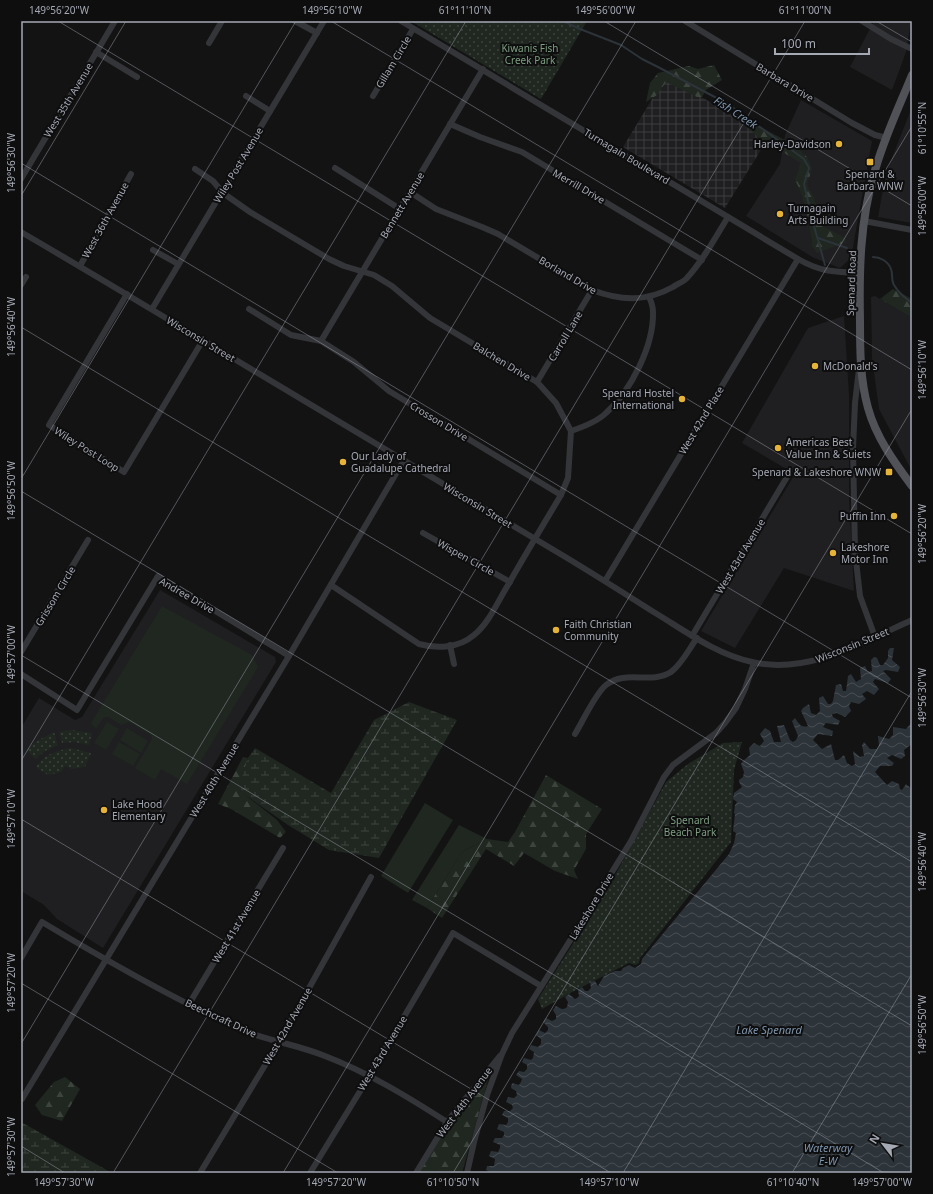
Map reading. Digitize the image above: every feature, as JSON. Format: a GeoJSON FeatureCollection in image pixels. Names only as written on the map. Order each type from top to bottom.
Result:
{"type":"FeatureCollection","features":[{"type":"Feature","properties":{"kind":"main road","name":"Spenard Road"},"geometry":{"type":"LineString","coordinates":[[912,75],[874,173],[864,221],[860,273],[860,363],[866,401],[876,429],[886,449],[912,486]]}},
{"type":"Feature","properties":{"kind":"street","name":"West 35th Avenue"},"geometry":{"type":"LineString","coordinates":[[21,178],[115,21]]}},
{"type":"Feature","properties":{"kind":"street"},"geometry":{"type":"LineString","coordinates":[[209,43],[222,21]]}},
{"type":"Feature","properties":{"kind":"street"},"geometry":{"type":"LineString","coordinates":[[295,21],[317,33]]}},
{"type":"Feature","properties":{"kind":"street","name":"Wiley Post Avenue"},"geometry":{"type":"LineString","coordinates":[[152,309],[324,21]]}},
{"type":"Feature","properties":{"kind":"street","name":"Turnagain Boulevard"},"geometry":{"type":"LineString","coordinates":[[401,21],[798,259],[813,267],[828,271],[860,273]]}},
{"type":"Feature","properties":{"kind":"street","name":"Barbara Drive"},"geometry":{"type":"LineString","coordinates":[[685,21],[852,123],[875,135],[887,138]]}},
{"type":"Feature","properties":{"kind":"street"},"geometry":{"type":"LineString","coordinates":[[862,21],[891,39],[912,49]]}},
{"type":"Feature","properties":{"kind":"street","name":"Gillam Circle"},"geometry":{"type":"LineString","coordinates":[[373,96],[413,29]]}},
{"type":"Feature","properties":{"kind":"street"},"geometry":{"type":"LineString","coordinates":[[96,52],[137,77]]}},
{"type":"Feature","properties":{"kind":"street","name":"Bennett Avenue"},"geometry":{"type":"LineString","coordinates":[[321,341],[483,69]]}},
{"type":"Feature","properties":{"kind":"street"},"geometry":{"type":"LineString","coordinates":[[246,96],[270,111]]}},
{"type":"Feature","properties":{"kind":"street","name":"Merrill Drive"},"geometry":{"type":"LineString","coordinates":[[450,124],[480,137],[522,152],[702,260]]}},
{"type":"Feature","properties":{"kind":"street"},"geometry":{"type":"LineString","coordinates":[[335,168],[400,209]]}},
{"type":"Feature","properties":{"kind":"street","name":"Balchen Drive"},"geometry":{"type":"LineString","coordinates":[[195,169],[250,212],[329,259],[344,266],[374,275],[392,286],[430,318],[537,382],[556,403],[571,431]]}},
{"type":"Feature","properties":{"kind":"street","name":"West 36th Avenue"},"geometry":{"type":"LineString","coordinates":[[80,266],[131,174]]}},
{"type":"Feature","properties":{"kind":"street","name":"Borland Drive"},"geometry":{"type":"LineString","coordinates":[[410,192],[436,209],[482,226],[498,234],[592,290],[609,297],[631,299],[649,297],[665,292],[685,280],[702,260],[728,217]]}},
{"type":"Feature","properties":{"kind":"street"},"geometry":{"type":"LineString","coordinates":[[864,221],[912,230]]}},
{"type":"Feature","properties":{"kind":"street","name":"Wisconsin Street"},"geometry":{"type":"LineString","coordinates":[[21,232],[404,460],[710,646],[754,663],[791,665],[816,660],[846,650],[912,620]]}},
{"type":"Feature","properties":{"kind":"street"},"geometry":{"type":"LineString","coordinates":[[153,250],[178,264]]}},
{"type":"Feature","properties":{"kind":"street","name":"West 42nd Place"},"geometry":{"type":"LineString","coordinates":[[605,581],[798,259]]}},
{"type":"Feature","properties":{"kind":"street"},"geometry":{"type":"LineString","coordinates":[[21,285],[26,277]]}},
{"type":"Feature","properties":{"kind":"street","name":"Carroll Lane"},"geometry":{"type":"LineString","coordinates":[[537,382],[592,290]]}},
{"type":"Feature","properties":{"kind":"street","name":"Wiley Post Loop"},"geometry":{"type":"LineString","coordinates":[[127,294],[49,425],[124,472],[203,340]]}},
{"type":"Feature","properties":{"kind":"street"},"geometry":{"type":"LineString","coordinates":[[331,584],[419,644],[431,647],[450,645],[460,643],[474,635],[493,610],[561,495],[568,478],[571,431],[587,425],[606,413],[622,395],[636,373],[647,349],[652,329],[653,310],[649,297]]}},
{"type":"Feature","properties":{"kind":"street"},"geometry":{"type":"LineString","coordinates":[[249,309],[291,335],[321,341]]}},
{"type":"Feature","properties":{"kind":"street","name":"Crosson Drive"},"geometry":{"type":"LineString","coordinates":[[321,341],[354,362],[389,391],[561,495]]}},
{"type":"Feature","properties":{"kind":"street"},"geometry":{"type":"LineString","coordinates":[[860,363],[855,403],[853,448],[855,544],[860,596],[875,637]]}},
{"type":"Feature","properties":{"kind":"street"},"geometry":{"type":"LineString","coordinates":[[855,403],[859,396],[866,401]]}},
{"type":"Feature","properties":{"kind":"street","name":"West 40th Avenue"},"geometry":{"type":"LineString","coordinates":[[22,1099],[289,656],[404,460]]}},
{"type":"Feature","properties":{"kind":"street","name":"West 43rd Avenue"},"geometry":{"type":"LineString","coordinates":[[575,734],[598,694],[606,685],[629,676],[648,678],[660,677],[679,665],[787,477]]}},
{"type":"Feature","properties":{"kind":"street","name":"Wispen Circle"},"geometry":{"type":"LineString","coordinates":[[423,533],[510,582]]}},
{"type":"Feature","properties":{"kind":"street","name":"Grissom Circle"},"geometry":{"type":"LineString","coordinates":[[21,652],[88,540]]}},
{"type":"Feature","properties":{"kind":"street","name":"Andree Drive"},"geometry":{"type":"LineString","coordinates":[[21,674],[77,710],[158,576],[289,656]]}},
{"type":"Feature","properties":{"kind":"street"},"geometry":{"type":"LineString","coordinates":[[450,645],[454,664]]}},
{"type":"Feature","properties":{"kind":"street","name":"Lakeshore Drive"},"geometry":{"type":"LineString","coordinates":[[467,1173],[485,1102],[502,1054],[512,1033],[627,848],[664,778],[673,765],[716,733],[725,723],[736,708],[745,689],[754,663]]}},
{"type":"Feature","properties":{"kind":"street","name":"West 41st Avenue"},"geometry":{"type":"LineString","coordinates":[[189,1004],[283,848]]}},
{"type":"Feature","properties":{"kind":"street","name":"West 42nd Avenue"},"geometry":{"type":"LineString","coordinates":[[200,1173],[278,1042],[371,877]]}},
{"type":"Feature","properties":{"kind":"street","name":"Beechcraft Drive"},"geometry":{"type":"LineString","coordinates":[[21,958],[42,922],[105,960],[189,1004],[244,1030],[326,1056],[370,1075],[401,1092],[447,1122]]}},
{"type":"Feature","properties":{"kind":"street","name":"West 43rd Avenue"},"geometry":{"type":"LineString","coordinates":[[310,1173],[370,1075],[453,932],[541,986]]}},
{"type":"Feature","properties":{"kind":"street","name":"West 44th Avenue"},"geometry":{"type":"LineString","coordinates":[[416,1173],[447,1122],[502,1054]]}},
{"type":"Feature","properties":{"kind":"shaded area"},"geometry":{"type":"Polygon","coordinates":[[[874,21],[911,21],[906,52],[892,90],[850,67],[874,21]]]}},
{"type":"Feature","properties":{"kind":"shaded area"},"geometry":{"type":"Polygon","coordinates":[[[666,76],[769,137],[725,208],[623,147],[666,76]]]}},
{"type":"Feature","properties":{"kind":"shaded area"},"geometry":{"type":"Polygon","coordinates":[[[801,100],[872,141],[851,258],[840,268],[814,258],[746,216],[780,164],[785,135],[801,100]]]}},
{"type":"Feature","properties":{"kind":"shaded area"},"geometry":{"type":"Polygon","coordinates":[[[912,107],[912,223],[878,217],[886,173],[912,107]]]}},
{"type":"Feature","properties":{"kind":"shaded area"},"geometry":{"type":"Polygon","coordinates":[[[875,296],[912,318],[912,471],[879,409],[872,358],[871,297],[875,296]]]}},
{"type":"Feature","properties":{"kind":"shaded area"},"geometry":{"type":"Polygon","coordinates":[[[844,316],[849,395],[849,497],[854,591],[784,568],[735,648],[701,631],[795,474],[742,443],[808,328],[844,316]]]}},
{"type":"Feature","properties":{"kind":"shaded area","name":"Lake Hood Elementary"},"geometry":{"type":"Polygon","coordinates":[[[160,590],[275,657],[276,662],[103,948],[57,919],[44,905],[21,891],[21,728],[39,698],[75,720],[82,717],[160,590]]]}},
{"type":"Feature","properties":{"kind":"green space","name":"Kiwanis Fish Creek Park"},"geometry":{"type":"Polygon","coordinates":[[[411,21],[587,21],[541,99],[411,21]]]}},
{"type":"Feature","properties":{"kind":"green space"},"geometry":{"type":"Polygon","coordinates":[[[714,65],[722,80],[706,90],[702,97],[697,97],[666,82],[657,95],[646,102],[650,83],[658,73],[689,66],[698,69],[714,65]]]}},
{"type":"Feature","properties":{"kind":"green space"},"geometry":{"type":"Polygon","coordinates":[[[733,112],[794,145],[808,158],[812,169],[807,184],[814,198],[821,225],[845,238],[846,242],[817,253],[812,246],[812,238],[805,207],[795,180],[801,163],[758,137],[735,117],[733,112]]]}},
{"type":"Feature","properties":{"kind":"green space"},"geometry":{"type":"Polygon","coordinates":[[[893,289],[912,299],[912,318],[880,299],[893,289]]]}},
{"type":"Feature","properties":{"kind":"green space"},"geometry":{"type":"Polygon","coordinates":[[[162,606],[252,655],[258,667],[187,784],[161,769],[155,780],[135,768],[152,739],[151,735],[129,722],[121,725],[108,717],[104,717],[96,729],[91,723],[162,606]]]}},
{"type":"Feature","properties":{"kind":"green space"},"geometry":{"type":"Polygon","coordinates":[[[409,702],[457,720],[379,858],[329,850],[288,825],[238,790],[248,758],[255,748],[331,793],[374,720],[409,702]]]}},
{"type":"Feature","properties":{"kind":"green space"},"geometry":{"type":"Polygon","coordinates":[[[107,722],[119,729],[106,750],[94,743],[107,722]]]}},
{"type":"Feature","properties":{"kind":"green space"},"geometry":{"type":"Polygon","coordinates":[[[127,728],[148,741],[141,753],[120,740],[127,728]]]}},
{"type":"Feature","properties":{"kind":"green space"},"geometry":{"type":"Polygon","coordinates":[[[71,730],[92,733],[89,745],[74,742],[62,743],[59,732],[71,730]]]}},
{"type":"Feature","properties":{"kind":"green space"},"geometry":{"type":"Polygon","coordinates":[[[54,732],[58,745],[45,751],[35,759],[26,750],[35,742],[54,732]]]}},
{"type":"Feature","properties":{"kind":"green space"},"geometry":{"type":"Polygon","coordinates":[[[119,742],[140,754],[133,766],[112,754],[119,742]]]}},
{"type":"Feature","properties":{"kind":"green space","name":"Spenard Beach Park"},"geometry":{"type":"Polygon","coordinates":[[[742,742],[734,770],[731,842],[640,958],[639,963],[635,965],[629,963],[542,1009],[538,999],[608,888],[666,782],[688,764],[723,743],[742,742]]]}},
{"type":"Feature","properties":{"kind":"green space"},"geometry":{"type":"Polygon","coordinates":[[[71,748],[91,753],[85,767],[72,769],[65,766],[61,772],[48,775],[36,767],[47,756],[61,750],[71,748]]]}},
{"type":"Feature","properties":{"kind":"green space"},"geometry":{"type":"Polygon","coordinates":[[[243,757],[248,758],[239,790],[277,820],[286,832],[280,838],[231,809],[218,804],[243,757]]]}},
{"type":"Feature","properties":{"kind":"green space"},"geometry":{"type":"Polygon","coordinates":[[[546,775],[602,809],[586,834],[586,849],[574,870],[578,879],[555,871],[524,853],[514,866],[486,849],[442,918],[427,908],[462,852],[487,839],[508,842],[546,775]]]}},
{"type":"Feature","properties":{"kind":"green space"},"geometry":{"type":"Polygon","coordinates":[[[425,803],[453,820],[408,893],[381,876],[425,803]]]}},
{"type":"Feature","properties":{"kind":"green space"},"geometry":{"type":"Polygon","coordinates":[[[459,825],[487,839],[462,852],[427,908],[412,900],[459,825]]]}},
{"type":"Feature","properties":{"kind":"green space"},"geometry":{"type":"Polygon","coordinates":[[[65,1077],[80,1089],[62,1121],[42,1115],[35,1105],[54,1082],[65,1077]]]}},
{"type":"Feature","properties":{"kind":"green space"},"geometry":{"type":"Polygon","coordinates":[[[484,1080],[488,1080],[462,1173],[416,1173],[447,1122],[484,1080]]]}},
{"type":"Feature","properties":{"kind":"green space"},"geometry":{"type":"Polygon","coordinates":[[[21,1122],[112,1173],[21,1173],[21,1122]]]}},
{"type":"Feature","properties":{"kind":"water","name":"Lake Spenard"},"geometry":{"type":"Polygon","coordinates":[[[890,648],[894,648],[892,660],[900,667],[898,672],[883,671],[891,679],[888,683],[875,679],[873,682],[879,689],[874,695],[867,691],[862,694],[866,699],[859,704],[851,702],[849,706],[851,711],[845,717],[837,713],[832,714],[833,717],[840,721],[838,725],[826,723],[823,727],[833,731],[832,736],[818,734],[813,740],[822,749],[831,744],[835,760],[838,760],[844,755],[847,763],[852,766],[855,764],[853,751],[860,757],[864,756],[862,745],[864,742],[870,749],[877,749],[879,746],[878,736],[889,739],[893,735],[893,727],[906,729],[912,722],[912,744],[904,750],[905,756],[901,759],[892,755],[887,758],[894,763],[892,766],[880,766],[875,772],[887,785],[892,781],[899,784],[900,789],[902,790],[906,784],[912,789],[912,1173],[492,1173],[486,1170],[487,1166],[494,1166],[495,1159],[489,1156],[491,1151],[498,1152],[500,1148],[500,1145],[493,1142],[495,1138],[502,1138],[504,1135],[504,1132],[497,1129],[499,1124],[506,1125],[508,1122],[508,1118],[502,1115],[504,1111],[510,1111],[513,1108],[512,1105],[506,1102],[508,1097],[514,1098],[517,1095],[516,1091],[511,1088],[512,1083],[519,1085],[521,1082],[522,1079],[516,1075],[519,1071],[524,1072],[527,1069],[527,1065],[522,1062],[524,1058],[531,1060],[533,1058],[534,1052],[529,1049],[531,1045],[538,1047],[541,1044],[541,1039],[536,1035],[539,1030],[545,1033],[548,1030],[548,1027],[543,1022],[546,1018],[552,1021],[556,1019],[556,1015],[553,1010],[556,1006],[562,1009],[566,1008],[568,1002],[565,997],[569,994],[575,999],[577,998],[579,996],[578,990],[582,987],[585,991],[588,991],[591,988],[590,982],[595,981],[598,986],[604,976],[615,971],[621,971],[629,965],[635,968],[641,964],[642,959],[729,854],[734,843],[736,833],[733,831],[735,805],[737,802],[733,799],[734,793],[742,787],[739,782],[739,780],[743,777],[744,772],[741,764],[750,755],[749,748],[754,743],[760,746],[764,741],[760,734],[765,728],[770,731],[774,742],[781,742],[777,726],[784,725],[790,740],[793,742],[796,740],[798,736],[792,721],[795,718],[802,726],[808,726],[801,711],[803,708],[809,704],[811,713],[816,715],[820,711],[819,698],[823,696],[828,704],[831,704],[836,685],[841,684],[843,691],[846,691],[848,676],[851,674],[856,682],[861,679],[860,668],[865,666],[868,672],[872,671],[871,660],[874,657],[877,658],[880,665],[883,665],[888,658],[888,651],[890,648]]]}},
{"type":"Feature","properties":{"kind":"waterway","name":"Fish Creek"},"geometry":{"type":"LineString","coordinates":[[563,21],[621,45],[642,59],[728,104],[804,159],[809,168],[804,184],[825,265]]}},
{"type":"Feature","properties":{"kind":"waterway","name":"Fish Creek"},"geometry":{"type":"LineString","coordinates":[[818,238],[847,248]]}},
{"type":"Feature","properties":{"kind":"waterway","name":"Fish Creek"},"geometry":{"type":"LineString","coordinates":[[873,257],[881,259],[890,266],[894,285],[902,295],[912,303]]}},
{"type":"Feature","properties":{"kind":"place","name":"Harley-Davidson"},"geometry":{"type":"Point","coordinates":[839,144]}},
{"type":"Feature","properties":{"kind":"place","name":"Spenard & Barbara WNW"},"geometry":{"type":"Point","coordinates":[870,162]}},
{"type":"Feature","properties":{"kind":"place","name":"Turnagain Arts Building"},"geometry":{"type":"Point","coordinates":[780,214]}},
{"type":"Feature","properties":{"kind":"place","name":"McDonald's"},"geometry":{"type":"Point","coordinates":[815,366]}},
{"type":"Feature","properties":{"kind":"place","name":"Spenard Hostel International"},"geometry":{"type":"Point","coordinates":[682,399]}},
{"type":"Feature","properties":{"kind":"place","name":"Americas Best Value Inn & Suiets"},"geometry":{"type":"Point","coordinates":[778,448]}},
{"type":"Feature","properties":{"kind":"place","name":"Our Lady of Guadalupe Cathedral"},"geometry":{"type":"Point","coordinates":[343,462]}},
{"type":"Feature","properties":{"kind":"place","name":"Spenard & Lakeshore WNW"},"geometry":{"type":"Point","coordinates":[889,472]}},
{"type":"Feature","properties":{"kind":"place","name":"Puffin Inn"},"geometry":{"type":"Point","coordinates":[894,516]}},
{"type":"Feature","properties":{"kind":"place","name":"Lakeshore Motor Inn"},"geometry":{"type":"Point","coordinates":[833,553]}},
{"type":"Feature","properties":{"kind":"place","name":"Faith Christian Community"},"geometry":{"type":"Point","coordinates":[556,630]}},
{"type":"Feature","properties":{"kind":"place","name":"Lake Hood Elementary"},"geometry":{"type":"Point","coordinates":[104,810]}},
{"type":"Feature","properties":{"kind":"water label","name":"Waterway E-W"},"geometry":{"type":"Point","coordinates":[828,1153]}}]}
